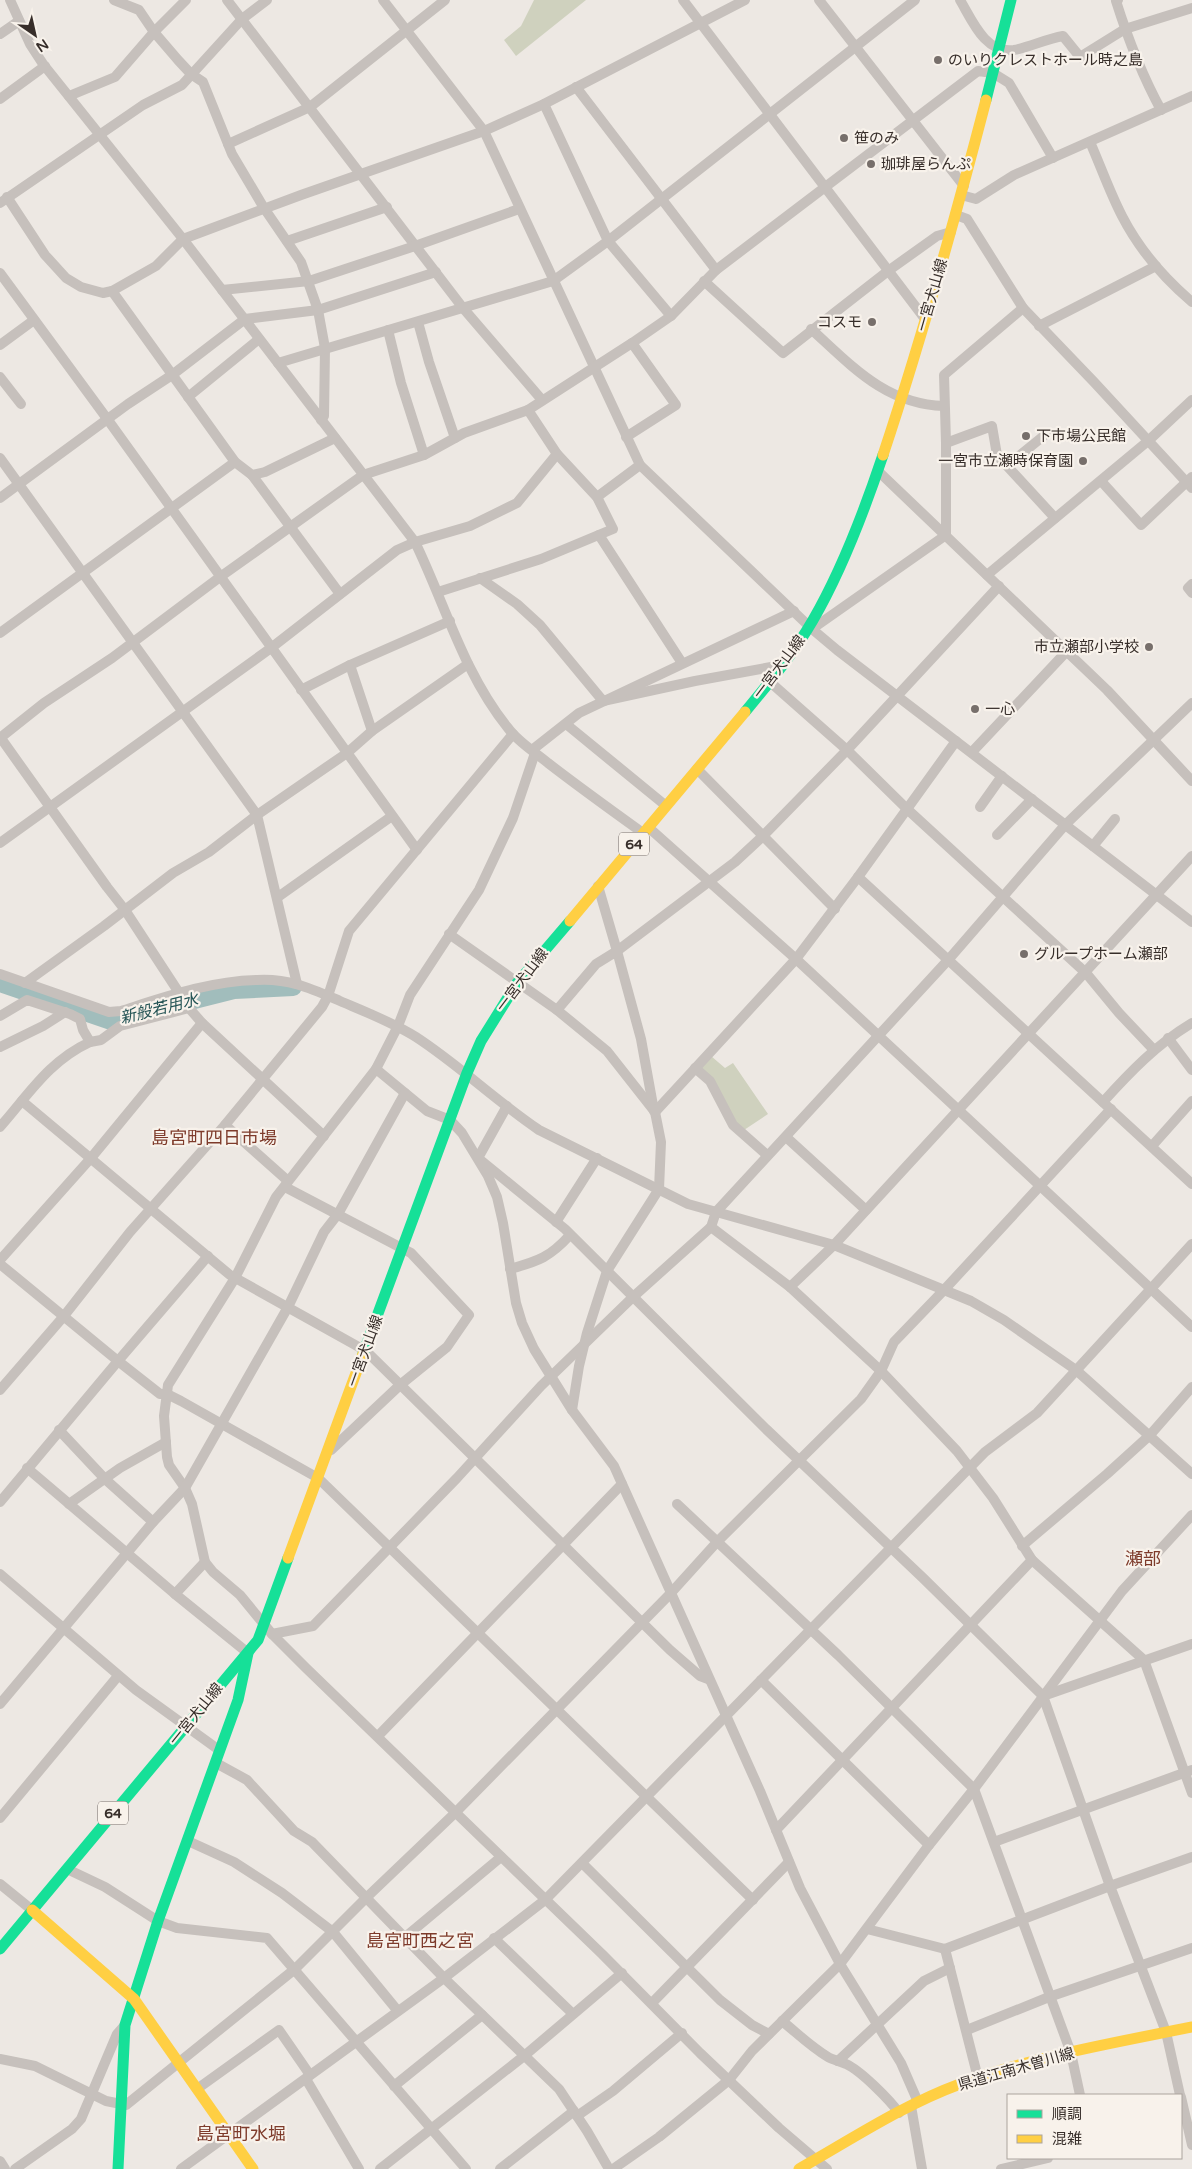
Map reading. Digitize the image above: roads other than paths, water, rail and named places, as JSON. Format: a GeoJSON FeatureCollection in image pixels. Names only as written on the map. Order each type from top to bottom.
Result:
{"type":"FeatureCollection","features":[{"type":"Feature","properties":{"kind":"main road","name":"一宮犬山線"},"geometry":{"type":"LineString","coordinates":[[0,1948],[258,1640],[467,1073],[481,1041],[517,983],[770,682],[811,628],[850,544],[878,471],[902,399],[956,215],[1011,0]]}},
{"type":"Feature","properties":{"kind":"main road"},"geometry":{"type":"LineString","coordinates":[[118,2169],[125,2026],[158,1921],[238,1700],[248,1653]]}},
{"type":"Feature","properties":{"kind":"main road"},"geometry":{"type":"LineString","coordinates":[[32,1910],[134,2000],[253,2169]]}},
{"type":"Feature","properties":{"kind":"main road","name":"県道江南木曽川線"},"geometry":{"type":"LineString","coordinates":[[799,2169],[914,2104],[978,2078],[1071,2053],[1192,2027]]}},
{"type":"Feature","properties":{"kind":"street"},"geometry":{"type":"LineString","coordinates":[[114,0],[139,10],[154,32],[191,74],[203,82],[232,154],[264,208],[302,262],[318,310],[325,348],[324,416],[321,420]]}},
{"type":"Feature","properties":{"kind":"street"},"geometry":{"type":"LineString","coordinates":[[69,96],[116,77],[154,32],[186,0]]}},
{"type":"Feature","properties":{"kind":"street"},"geometry":{"type":"LineString","coordinates":[[227,0],[463,308],[542,400]]}},
{"type":"Feature","properties":{"kind":"street"},"geometry":{"type":"LineString","coordinates":[[267,0],[242,20],[182,85],[143,105],[4,200],[45,255],[66,278],[80,287],[103,293],[112,291],[156,266],[183,239],[264,208],[484,131],[544,104],[745,0]]}},
{"type":"Feature","properties":{"kind":"street"},"geometry":{"type":"LineString","coordinates":[[383,0],[484,131],[593,368],[640,464],[811,628],[1192,922]]}},
{"type":"Feature","properties":{"kind":"street"},"geometry":{"type":"LineString","coordinates":[[228,144],[310,107],[445,0]]}},
{"type":"Feature","properties":{"kind":"street"},"geometry":{"type":"LineString","coordinates":[[683,0],[925,319]]}},
{"type":"Feature","properties":{"kind":"street"},"geometry":{"type":"LineString","coordinates":[[819,0],[912,120],[962,191],[976,199],[1014,175],[1192,96]]}},
{"type":"Feature","properties":{"kind":"street"},"geometry":{"type":"LineString","coordinates":[[278,363],[553,281],[608,241],[915,0]]}},
{"type":"Feature","properties":{"kind":"street"},"geometry":{"type":"LineString","coordinates":[[960,0],[984,40],[999,48],[1013,50],[1063,36],[1080,57],[1125,29],[1192,8]]}},
{"type":"Feature","properties":{"kind":"street"},"geometry":{"type":"LineString","coordinates":[[1118,0],[1116,1],[1125,29],[1145,81],[1161,110]]}},
{"type":"Feature","properties":{"kind":"street"},"geometry":{"type":"LineString","coordinates":[[13,1],[18,20],[30,44],[45,66],[183,239],[415,542],[476,682],[494,710],[513,734],[646,830],[709,881],[796,959],[1192,1327]]}},
{"type":"Feature","properties":{"kind":"street"},"geometry":{"type":"LineString","coordinates":[[0,34],[18,20]]}},
{"type":"Feature","properties":{"kind":"street"},"geometry":{"type":"LineString","coordinates":[[0,99],[45,66]]}},
{"type":"Feature","properties":{"kind":"street"},"geometry":{"type":"LineString","coordinates":[[324,1136],[202,1023],[125,910],[0,738],[44,704],[134,642],[220,577],[363,475],[424,455],[455,438],[528,410],[632,343],[671,316],[716,270],[978,71],[993,73],[1009,83],[1053,158]]}},
{"type":"Feature","properties":{"kind":"street"},"geometry":{"type":"LineString","coordinates":[[576,87],[716,270]]}},
{"type":"Feature","properties":{"kind":"street"},"geometry":{"type":"LineString","coordinates":[[544,104],[608,241],[671,316]]}},
{"type":"Feature","properties":{"kind":"street"},"geometry":{"type":"LineString","coordinates":[[1090,142],[1121,215],[1130,231],[1171,284],[1192,302]]}},
{"type":"Feature","properties":{"kind":"street"},"geometry":{"type":"LineString","coordinates":[[287,241],[387,207]]}},
{"type":"Feature","properties":{"kind":"street"},"geometry":{"type":"LineString","coordinates":[[222,290],[309,281],[519,209]]}},
{"type":"Feature","properties":{"kind":"street"},"geometry":{"type":"LineString","coordinates":[[956,215],[967,219],[1023,308],[1190,483],[1141,525],[1100,481]]}},
{"type":"Feature","properties":{"kind":"street"},"geometry":{"type":"LineString","coordinates":[[704,281],[783,353],[888,271],[937,236],[950,232]]}},
{"type":"Feature","properties":{"kind":"street"},"geometry":{"type":"LineString","coordinates":[[1039,326],[1156,266]]}},
{"type":"Feature","properties":{"kind":"street"},"geometry":{"type":"LineString","coordinates":[[0,498],[128,404],[172,375],[245,319],[318,310],[436,272]]}},
{"type":"Feature","properties":{"kind":"street"},"geometry":{"type":"LineString","coordinates":[[0,273],[417,850]]}},
{"type":"Feature","properties":{"kind":"street"},"geometry":{"type":"LineString","coordinates":[[112,291],[235,462],[252,475],[340,594]]}},
{"type":"Feature","properties":{"kind":"street"},"geometry":{"type":"LineString","coordinates":[[946,535],[944,375],[1023,308]]}},
{"type":"Feature","properties":{"kind":"street"},"geometry":{"type":"LineString","coordinates":[[0,345],[34,320]]}},
{"type":"Feature","properties":{"kind":"street"},"geometry":{"type":"LineString","coordinates":[[418,322],[429,362],[455,438]]}},
{"type":"Feature","properties":{"kind":"street"},"geometry":{"type":"LineString","coordinates":[[388,330],[401,383],[424,455]]}},
{"type":"Feature","properties":{"kind":"street"},"geometry":{"type":"LineString","coordinates":[[811,330],[869,381],[902,399],[924,406],[944,406]]}},
{"type":"Feature","properties":{"kind":"street"},"geometry":{"type":"LineString","coordinates":[[188,397],[260,339]]}},
{"type":"Feature","properties":{"kind":"street"},"geometry":{"type":"LineString","coordinates":[[626,437],[676,405],[632,343]]}},
{"type":"Feature","properties":{"kind":"street"},"geometry":{"type":"LineString","coordinates":[[0,377],[20,404]]}},
{"type":"Feature","properties":{"kind":"street"},"geometry":{"type":"LineString","coordinates":[[988,575],[1148,441],[1192,400]]}},
{"type":"Feature","properties":{"kind":"street"},"geometry":{"type":"LineString","coordinates":[[438,592],[542,559],[613,529],[597,497],[557,454],[528,410]]}},
{"type":"Feature","properties":{"kind":"street"},"geometry":{"type":"LineString","coordinates":[[946,443],[992,426],[997,455],[1055,518]]}},
{"type":"Feature","properties":{"kind":"street"},"geometry":{"type":"LineString","coordinates":[[1008,465],[1046,434]]}},
{"type":"Feature","properties":{"kind":"street"},"geometry":{"type":"LineString","coordinates":[[252,475],[265,472],[335,438]]}},
{"type":"Feature","properties":{"kind":"street"},"geometry":{"type":"LineString","coordinates":[[0,843],[271,648],[397,550],[415,542],[470,526],[517,503],[557,454]]}},
{"type":"Feature","properties":{"kind":"street"},"geometry":{"type":"LineString","coordinates":[[0,458],[257,815],[278,897],[297,984]]}},
{"type":"Feature","properties":{"kind":"street"},"geometry":{"type":"LineString","coordinates":[[0,633],[172,510],[235,462]]}},
{"type":"Feature","properties":{"kind":"street"},"geometry":{"type":"LineString","coordinates":[[597,497],[640,464]]}},
{"type":"Feature","properties":{"kind":"street"},"geometry":{"type":"LineString","coordinates":[[878,471],[1067,651],[1154,738],[1192,781]]}},
{"type":"Feature","properties":{"kind":"street"},"geometry":{"type":"LineString","coordinates":[[599,535],[682,663]]}},
{"type":"Feature","properties":{"kind":"street"},"geometry":{"type":"LineString","coordinates":[[811,628],[946,535]]}},
{"type":"Feature","properties":{"kind":"street"},"geometry":{"type":"LineString","coordinates":[[480,578],[517,604],[540,625],[603,701]]}},
{"type":"Feature","properties":{"kind":"street"},"geometry":{"type":"LineString","coordinates":[[1192,584],[1188,588],[1192,593]]}},
{"type":"Feature","properties":{"kind":"street"},"geometry":{"type":"LineString","coordinates":[[557,1010],[596,964],[617,951],[735,862],[763,836],[847,750],[999,586]]}},
{"type":"Feature","properties":{"kind":"street"},"geometry":{"type":"LineString","coordinates":[[794,611],[579,713],[534,751],[513,818],[479,890],[410,995],[398,1026],[376,1069],[272,1206],[235,1278],[168,1385],[164,1416],[169,1465],[185,1488],[197,1521],[205,1562],[213,1572],[240,1595],[265,1623],[272,1634],[622,1973],[729,2080],[779,2128],[827,2169]]}},
{"type":"Feature","properties":{"kind":"street"},"geometry":{"type":"LineString","coordinates":[[301,690],[350,665],[450,621]]}},
{"type":"Feature","properties":{"kind":"street"},"geometry":{"type":"LineString","coordinates":[[972,752],[1067,651]]}},
{"type":"Feature","properties":{"kind":"street"},"geometry":{"type":"LineString","coordinates":[[25,983],[173,873],[209,852],[257,815],[468,664]]}},
{"type":"Feature","properties":{"kind":"street"},"geometry":{"type":"LineString","coordinates":[[350,665],[372,732]]}},
{"type":"Feature","properties":{"kind":"street"},"geometry":{"type":"LineString","coordinates":[[603,701],[782,665]]}},
{"type":"Feature","properties":{"kind":"street"},"geometry":{"type":"LineString","coordinates":[[770,682],[847,750],[907,809],[1086,973],[1119,1013],[1154,1050]]}},
{"type":"Feature","properties":{"kind":"street"},"geometry":{"type":"LineString","coordinates":[[272,1634],[313,1626],[475,1458],[550,1377],[633,1297],[711,1227],[716,1212],[949,959],[1065,825],[1192,703]]}},
{"type":"Feature","properties":{"kind":"street"},"geometry":{"type":"LineString","coordinates":[[566,724],[665,805]]}},
{"type":"Feature","properties":{"kind":"street"},"geometry":{"type":"LineString","coordinates":[[0,1390],[64,1316],[150,1209],[226,1125],[322,1007],[328,996],[350,931],[513,734]]}},
{"type":"Feature","properties":{"kind":"street"},"geometry":{"type":"LineString","coordinates":[[655,1112],[796,959],[835,909],[956,741]]}},
{"type":"Feature","properties":{"kind":"street"},"geometry":{"type":"LineString","coordinates":[[696,769],[835,909]]}},
{"type":"Feature","properties":{"kind":"street"},"geometry":{"type":"LineString","coordinates":[[980,807],[1002,776]]}},
{"type":"Feature","properties":{"kind":"street"},"geometry":{"type":"LineString","coordinates":[[997,835],[1032,799]]}},
{"type":"Feature","properties":{"kind":"street"},"geometry":{"type":"LineString","coordinates":[[278,897],[392,816]]}},
{"type":"Feature","properties":{"kind":"street"},"geometry":{"type":"LineString","coordinates":[[1093,846],[1115,819]]}},
{"type":"Feature","properties":{"kind":"street"},"geometry":{"type":"LineString","coordinates":[[790,1287],[834,1245],[1192,856]]}},
{"type":"Feature","properties":{"kind":"street"},"geometry":{"type":"LineString","coordinates":[[858,877],[1192,1184]]}},
{"type":"Feature","properties":{"kind":"street"},"geometry":{"type":"LineString","coordinates":[[572,1410],[584,1344],[607,1271],[659,1189],[661,1142],[641,1039],[598,886]]}},
{"type":"Feature","properties":{"kind":"street"},"geometry":{"type":"LineString","coordinates":[[449,934],[557,1010],[607,1051],[655,1112]]}},
{"type":"Feature","properties":{"kind":"street"},"geometry":{"type":"LineString","coordinates":[[0,974],[109,1012],[121,1011],[220,983],[258,980],[297,984],[312,988],[398,1026],[467,1073],[540,1130],[688,1204],[834,1245],[971,1301],[1004,1320],[1076,1370],[1192,1474]]}},
{"type":"Feature","properties":{"kind":"street"},"geometry":{"type":"LineString","coordinates":[[0,1016],[27,1000],[65,1012],[80,1019],[83,1030],[90,1042]]}},
{"type":"Feature","properties":{"kind":"street"},"geometry":{"type":"LineString","coordinates":[[0,1126],[54,1063],[70,1052],[90,1042],[101,1040],[120,1026],[189,1006]]}},
{"type":"Feature","properties":{"kind":"street"},"geometry":{"type":"LineString","coordinates":[[0,1048],[43,1026],[65,1012]]}},
{"type":"Feature","properties":{"kind":"street"},"geometry":{"type":"LineString","coordinates":[[202,1023],[91,1158],[0,1262],[118,1362],[160,1394],[167,1394],[318,1478],[753,1900]]}},
{"type":"Feature","properties":{"kind":"street"},"geometry":{"type":"LineString","coordinates":[[0,2058],[34,2066],[106,2101],[126,2105],[295,1969],[455,1812],[670,1594],[717,1542],[861,1399],[881,1371],[894,1342],[1040,1187],[1107,1106],[1130,1072],[1168,1038],[1192,1023]]}},
{"type":"Feature","properties":{"kind":"street"},"geometry":{"type":"LineString","coordinates":[[1168,1038],[1192,1070]]}},
{"type":"Feature","properties":{"kind":"street"},"geometry":{"type":"LineString","coordinates":[[695,1068],[710,1081],[733,1124],[767,1155]]}},
{"type":"Feature","properties":{"kind":"street"},"geometry":{"type":"LineString","coordinates":[[376,1069],[427,1111],[450,1120],[462,1133],[478,1158],[497,1197],[516,1303],[522,1323],[550,1377],[614,1466],[800,1888],[840,1964],[878,2023],[900,2063],[914,2104],[922,2169]]}},
{"type":"Feature","properties":{"kind":"street"},"geometry":{"type":"LineString","coordinates":[[0,1704],[153,1522],[185,1488],[288,1307],[324,1232],[338,1214],[405,1093]]}},
{"type":"Feature","properties":{"kind":"street"},"geometry":{"type":"LineString","coordinates":[[22,1101],[235,1278],[366,1351],[642,1622],[694,1671],[708,1679]]}},
{"type":"Feature","properties":{"kind":"street"},"geometry":{"type":"LineString","coordinates":[[1152,1146],[1192,1102]]}},
{"type":"Feature","properties":{"kind":"street"},"geometry":{"type":"LineString","coordinates":[[478,1158],[507,1106]]}},
{"type":"Feature","properties":{"kind":"street"},"geometry":{"type":"LineString","coordinates":[[226,1125],[287,1184],[411,1253],[469,1315],[447,1347],[400,1385],[328,1452]]}},
{"type":"Feature","properties":{"kind":"street"},"geometry":{"type":"LineString","coordinates":[[786,1137],[866,1210]]}},
{"type":"Feature","properties":{"kind":"street"},"geometry":{"type":"LineString","coordinates":[[478,1158],[570,1234],[766,1429],[1043,1696],[1110,1886],[1166,2032],[1181,2094]]}},
{"type":"Feature","properties":{"kind":"street"},"geometry":{"type":"LineString","coordinates":[[556,1222],[597,1158]]}},
{"type":"Feature","properties":{"kind":"street"},"geometry":{"type":"LineString","coordinates":[[711,1227],[790,1287],[881,1371],[896,1389],[933,1424],[970,1467],[993,1498],[1032,1560],[1144,1660],[1188,1771],[1192,1792]]}},
{"type":"Feature","properties":{"kind":"street"},"geometry":{"type":"LineString","coordinates":[[510,1269],[538,1261],[557,1249],[570,1234]]}},
{"type":"Feature","properties":{"kind":"street"},"geometry":{"type":"LineString","coordinates":[[181,2169],[397,2010],[444,1978],[546,1900],[985,1452],[1037,1412],[1192,1244]]}},
{"type":"Feature","properties":{"kind":"street"},"geometry":{"type":"LineString","coordinates":[[0,1502],[208,1256]]}},
{"type":"Feature","properties":{"kind":"street"},"geometry":{"type":"LineString","coordinates":[[1022,1546],[1150,1435],[1192,1387]]}},
{"type":"Feature","properties":{"kind":"street"},"geometry":{"type":"LineString","coordinates":[[59,1430],[105,1479],[153,1522]]}},
{"type":"Feature","properties":{"kind":"street"},"geometry":{"type":"LineString","coordinates":[[69,1504],[105,1479],[166,1442]]}},
{"type":"Feature","properties":{"kind":"street"},"geometry":{"type":"LineString","coordinates":[[28,1468],[127,1554],[248,1653]]}},
{"type":"Feature","properties":{"kind":"street"},"geometry":{"type":"LineString","coordinates":[[378,1736],[622,1484]]}},
{"type":"Feature","properties":{"kind":"street"},"geometry":{"type":"LineString","coordinates":[[677,1504],[811,1630],[974,1789],[1071,2053],[1080,2094]]}},
{"type":"Feature","properties":{"kind":"street"},"geometry":{"type":"LineString","coordinates":[[216,1763],[247,1780],[294,1831],[312,1842],[444,1978],[559,2089],[611,2169],[659,2137],[729,2080],[752,2051],[840,1964],[1122,1591],[1192,1515]]}},
{"type":"Feature","properties":{"kind":"street"},"geometry":{"type":"LineString","coordinates":[[776,1830],[890,1707],[1032,1560]]}},
{"type":"Feature","properties":{"kind":"street"},"geometry":{"type":"LineString","coordinates":[[175,1594],[205,1562]]}},
{"type":"Feature","properties":{"kind":"street"},"geometry":{"type":"LineString","coordinates":[[0,1574],[118,1676],[219,1750]]}},
{"type":"Feature","properties":{"kind":"street"},"geometry":{"type":"LineString","coordinates":[[1043,1696],[1192,1644]]}},
{"type":"Feature","properties":{"kind":"street"},"geometry":{"type":"LineString","coordinates":[[0,1818],[118,1676]]}},
{"type":"Feature","properties":{"kind":"street"},"geometry":{"type":"LineString","coordinates":[[762,1680],[929,1845]]}},
{"type":"Feature","properties":{"kind":"street"},"geometry":{"type":"LineString","coordinates":[[994,1842],[1188,1771]]}},
{"type":"Feature","properties":{"kind":"street"},"geometry":{"type":"LineString","coordinates":[[188,1841],[234,1862],[282,1893],[333,1932],[397,2010]]}},
{"type":"Feature","properties":{"kind":"street"},"geometry":{"type":"LineString","coordinates":[[404,1938],[501,1857]]}},
{"type":"Feature","properties":{"kind":"street"},"geometry":{"type":"LineString","coordinates":[[867,1929],[945,1949],[1192,1857]]}},
{"type":"Feature","properties":{"kind":"street"},"geometry":{"type":"LineString","coordinates":[[652,2003],[789,1862]]}},
{"type":"Feature","properties":{"kind":"street"},"geometry":{"type":"LineString","coordinates":[[582,1863],[688,1966],[720,2000],[752,2025],[769,2034]]}},
{"type":"Feature","properties":{"kind":"street"},"geometry":{"type":"LineString","coordinates":[[67,1869],[105,1887],[158,1921],[177,1928],[267,1938],[466,2169]]}},
{"type":"Feature","properties":{"kind":"street"},"geometry":{"type":"LineString","coordinates":[[0,1884],[32,1910]]}},
{"type":"Feature","properties":{"kind":"street"},"geometry":{"type":"LineString","coordinates":[[494,1938],[572,2013]]}},
{"type":"Feature","properties":{"kind":"street"},"geometry":{"type":"LineString","coordinates":[[967,2030],[1049,1997],[1192,1948]]}},
{"type":"Feature","properties":{"kind":"street"},"geometry":{"type":"LineString","coordinates":[[945,1949],[978,2078]]}},
{"type":"Feature","properties":{"kind":"street"},"geometry":{"type":"LineString","coordinates":[[838,2061],[924,1981],[950,1968]]}},
{"type":"Feature","properties":{"kind":"street"},"geometry":{"type":"LineString","coordinates":[[380,2169],[524,2056],[572,2013],[622,1973]]}},
{"type":"Feature","properties":{"kind":"street"},"geometry":{"type":"LineString","coordinates":[[394,2086],[482,2014]]}},
{"type":"Feature","properties":{"kind":"street"},"geometry":{"type":"LineString","coordinates":[[782,2021],[814,2048],[847,2064],[890,2101],[899,2113]]}},
{"type":"Feature","properties":{"kind":"street"},"geometry":{"type":"LineString","coordinates":[[15,2169],[72,2130],[81,2119],[117,2034],[125,2026]]}},
{"type":"Feature","properties":{"kind":"street"},"geometry":{"type":"LineString","coordinates":[[197,2089],[279,2030],[308,2077],[359,2169]]}},
{"type":"Feature","properties":{"kind":"street"},"geometry":{"type":"LineString","coordinates":[[500,2169],[575,2113],[614,2091],[632,2073],[682,2033]]}},
{"type":"Feature","properties":{"kind":"street"},"geometry":{"type":"LineString","coordinates":[[1182,2101],[1192,2145]]}},
{"type":"Feature","properties":{"kind":"street"},"geometry":{"type":"LineString","coordinates":[[1000,2169],[1044,2159]]}},
{"type":"Feature","properties":{"kind":"street"},"geometry":{"type":"LineString","coordinates":[[0,2161],[5,2169]]}},
{"type":"Feature","properties":{"kind":"waterway","name":"新般若用水"},"geometry":{"type":"LineString","coordinates":[[0,983],[111,1021],[234,990],[293,987]]}},
{"type":"Feature","properties":{"kind":"place","name":"のいりクレストホール時之島"},"geometry":{"type":"Point","coordinates":[938,60]}},
{"type":"Feature","properties":{"kind":"place","name":"笹のみ"},"geometry":{"type":"Point","coordinates":[844,138]}},
{"type":"Feature","properties":{"kind":"place","name":"珈琲屋らんぷ"},"geometry":{"type":"Point","coordinates":[871,164]}},
{"type":"Feature","properties":{"kind":"place","name":"コスモ"},"geometry":{"type":"Point","coordinates":[872,322]}},
{"type":"Feature","properties":{"kind":"place","name":"下市場公民館"},"geometry":{"type":"Point","coordinates":[1026,436]}},
{"type":"Feature","properties":{"kind":"place","name":"一宮市立瀬時保育園"},"geometry":{"type":"Point","coordinates":[1083,461]}},
{"type":"Feature","properties":{"kind":"place","name":"市立瀬部小学校"},"geometry":{"type":"Point","coordinates":[1149,647]}},
{"type":"Feature","properties":{"kind":"place","name":"一心"},"geometry":{"type":"Point","coordinates":[975,709]}},
{"type":"Feature","properties":{"kind":"place","name":"グループホーム瀬部"},"geometry":{"type":"Point","coordinates":[1024,954]}},
{"type":"Feature","properties":{"kind":"district","name":"島宮町四日市場"},"geometry":{"type":"Point","coordinates":[214,1138]}},
{"type":"Feature","properties":{"kind":"district","name":"瀬部"},"geometry":{"type":"Point","coordinates":[1143,1559]}},
{"type":"Feature","properties":{"kind":"district","name":"島宮町西之宮"},"geometry":{"type":"Point","coordinates":[420,1941]}},
{"type":"Feature","properties":{"kind":"district","name":"島宮町水堀"},"geometry":{"type":"Point","coordinates":[241,2134]}}]}
